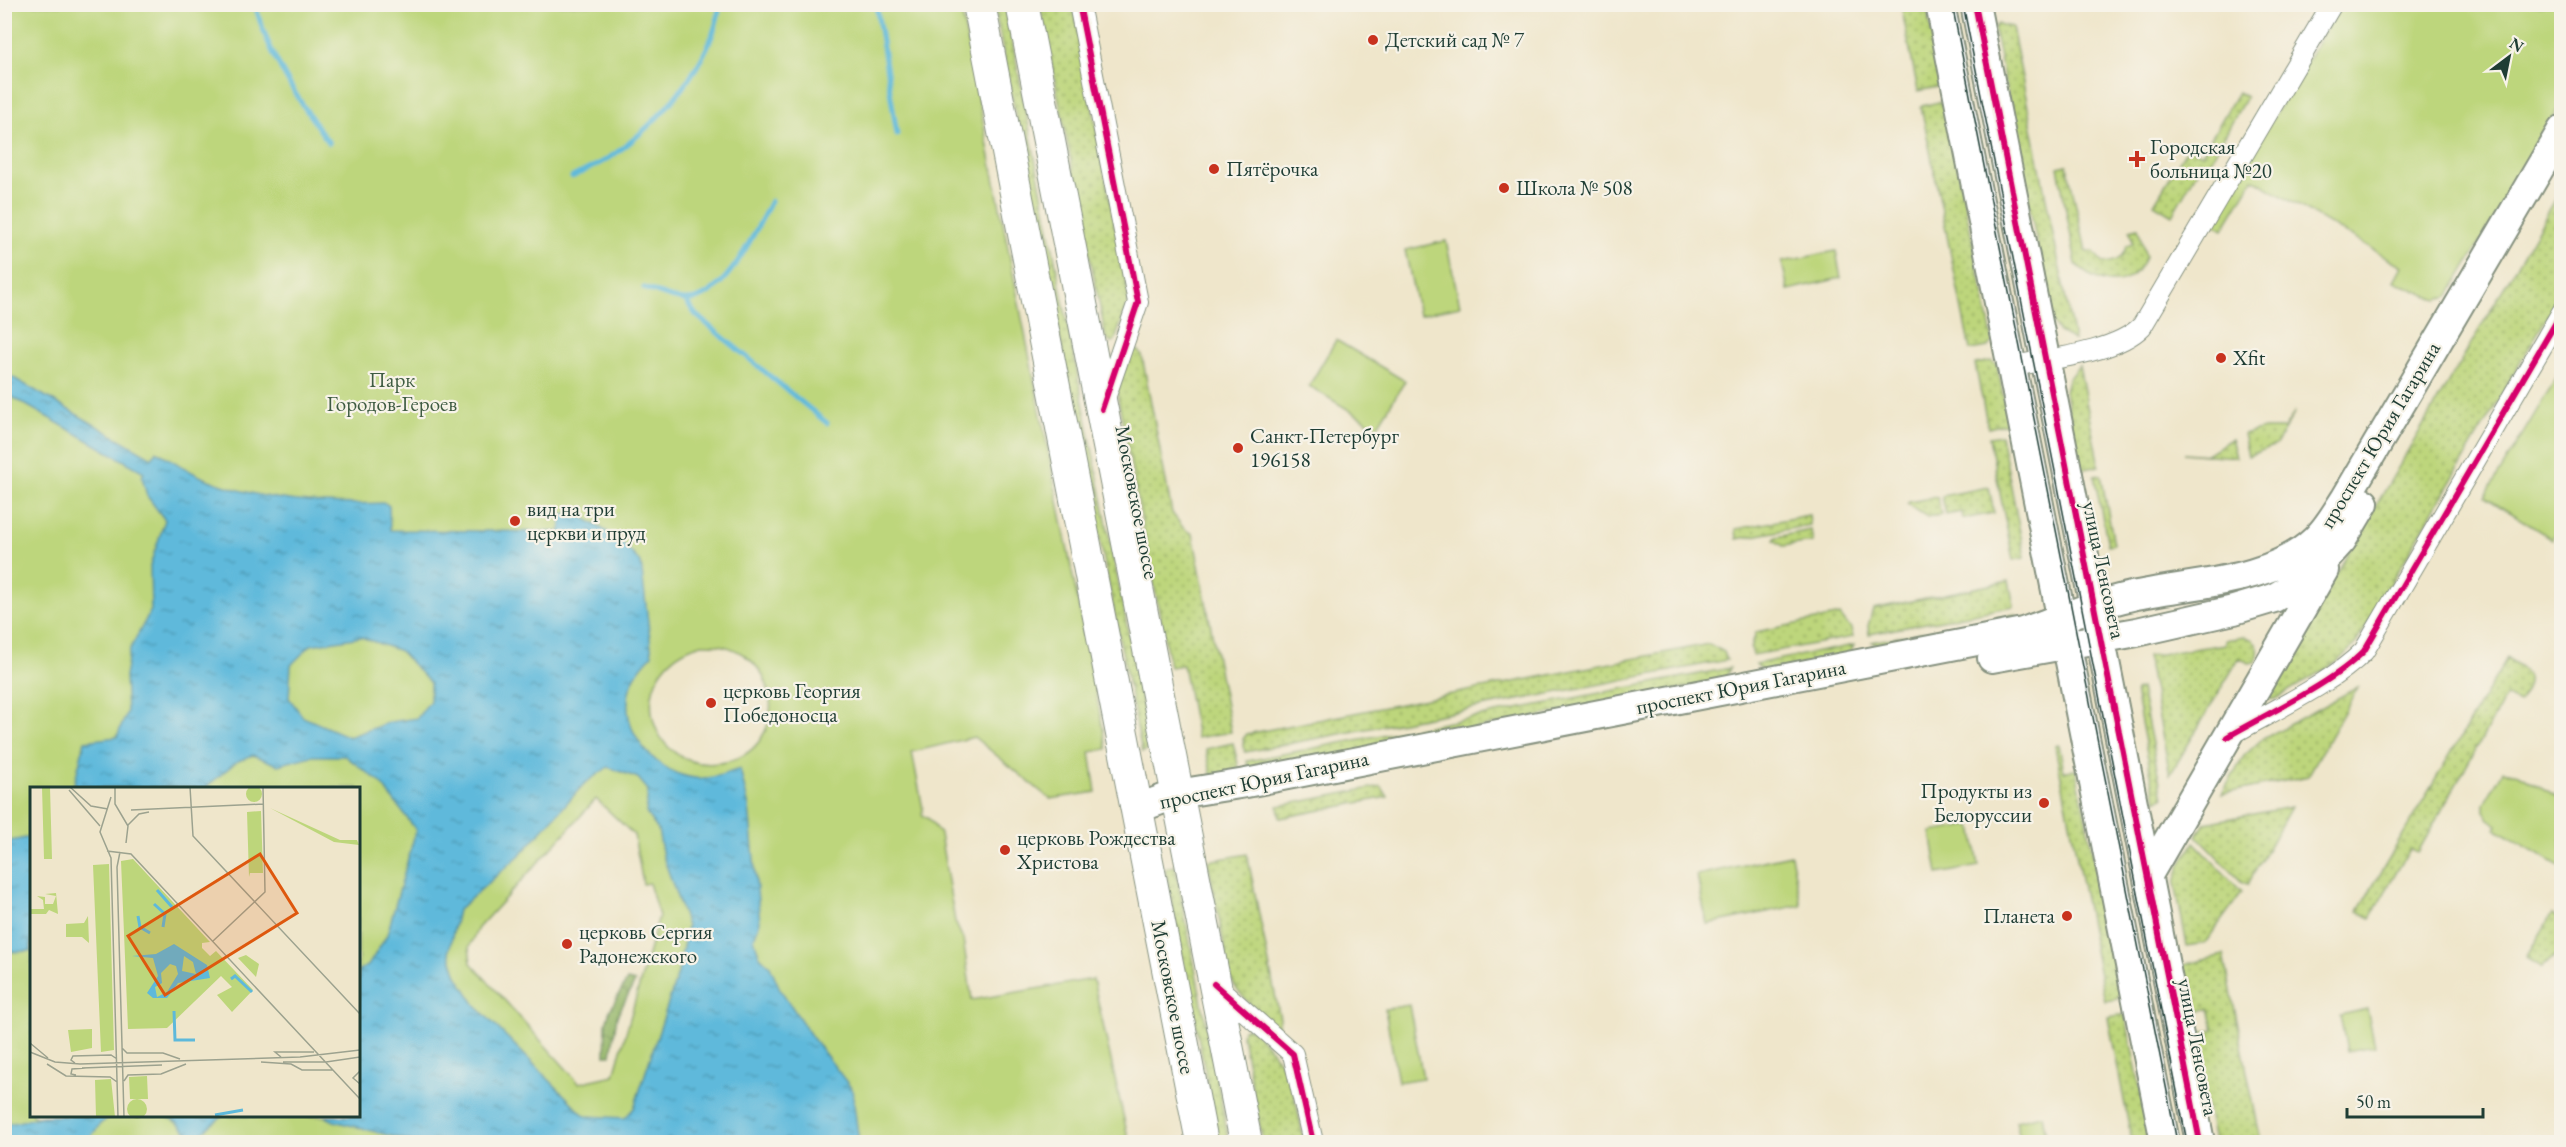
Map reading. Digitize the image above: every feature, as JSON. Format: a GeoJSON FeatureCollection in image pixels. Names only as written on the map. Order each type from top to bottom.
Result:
{"type":"FeatureCollection","features":[{"type":"Feature","properties":{"kind":"main road","name":"Московское шоссе"},"geometry":{"type":"LineString","coordinates":[[979,4],[1202,1143]]}},
{"type":"Feature","properties":{"kind":"main road","name":"Московское шоссе"},"geometry":{"type":"LineString","coordinates":[[1022,4],[1246,1143]]}},
{"type":"Feature","properties":{"kind":"main road"},"geometry":{"type":"LineString","coordinates":[[1940,4],[2165,1143]]}},
{"type":"Feature","properties":{"kind":"main road","name":"улица Ленсовета"},"geometry":{"type":"LineString","coordinates":[[1975,4],[2200,1143]]}},
{"type":"Feature","properties":{"kind":"main road","name":"проспект Юрия Гагарина"},"geometry":{"type":"LineString","coordinates":[[1179,803],[1246,783],[2012,635],[2131,596],[2248,574],[2293,557],[2315,540],[2345,499],[2562,130]]}},
{"type":"Feature","properties":{"kind":"main road","name":"проспект Юрия Гагарина"},"geometry":{"type":"LineString","coordinates":[[1136,809],[1179,803],[1250,802],[1971,662],[2102,640],[2225,613],[2274,598],[2304,580],[2342,540],[2562,168]]}},
{"type":"Feature","properties":{"kind":"main road"},"geometry":{"type":"LineString","coordinates":[[2113,881],[2148,874],[2342,540]]}},
{"type":"Feature","properties":{"kind":"street"},"geometry":{"type":"LineString","coordinates":[[1079,4],[1138,302],[1102,409]]}},
{"type":"Feature","properties":{"kind":"street"},"geometry":{"type":"LineString","coordinates":[[2012,366],[2110,346],[2134,334],[2142,326],[2332,4]]}},
{"type":"Feature","properties":{"kind":"street"},"geometry":{"type":"LineString","coordinates":[[2227,737],[2334,676],[2352,664],[2364,651],[2562,312]]}},
{"type":"Feature","properties":{"kind":"street"},"geometry":{"type":"LineString","coordinates":[[1214,984],[1293,1054],[1313,1143]]}},
{"type":"Feature","properties":{"kind":"green space","name":"Парк Городов-Героев"},"geometry":{"type":"Polygon","coordinates":[[[5,5],[960,5],[1107,749],[1090,752],[1096,792],[1050,799],[974,737],[912,752],[923,809],[922,815],[929,819],[940,834],[955,922],[963,939],[972,1000],[1093,979],[1129,1142],[5,1142],[5,5]],[[702,644],[676,656],[660,673],[652,694],[652,716],[660,736],[674,752],[694,762],[720,763],[744,755],[761,739],[769,719],[770,698],[763,677],[750,659],[729,648],[702,644]],[[596,799],[478,928],[469,947],[471,963],[579,1083],[614,1075],[659,916],[649,883],[643,884],[634,835],[596,799]]]}},
{"type":"Feature","properties":{"kind":"green space"},"geometry":{"type":"Polygon","coordinates":[[[994,5],[1005,5],[1151,749],[1142,752],[994,5]]]}},
{"type":"Feature","properties":{"kind":"green space"},"geometry":{"type":"Polygon","coordinates":[[[1040,5],[1073,5],[1129,300],[1115,340],[1112,342],[1106,338],[1040,5]]]}},
{"type":"Feature","properties":{"kind":"green space"},"geometry":{"type":"Polygon","coordinates":[[[1901,5],[1926,5],[1942,82],[1937,87],[1918,91],[1901,5]]]}},
{"type":"Feature","properties":{"kind":"green space"},"geometry":{"type":"Polygon","coordinates":[[[2340,5],[2561,5],[2561,104],[2448,297],[2437,300],[2394,281],[2402,266],[2253,179],[2223,229],[2211,222],[2340,5]]]}},
{"type":"Feature","properties":{"kind":"green space"},"geometry":{"type":"Polygon","coordinates":[[[1998,24],[2012,27],[2074,340],[2059,332],[2053,324],[1994,28],[1998,24]]]}},
{"type":"Feature","properties":{"kind":"green space"},"geometry":{"type":"Polygon","coordinates":[[[2238,92],[2246,97],[2210,162],[2199,168],[2172,215],[2154,204],[2188,147],[2202,154],[2238,92]]]}},
{"type":"Feature","properties":{"kind":"green space"},"geometry":{"type":"Polygon","coordinates":[[[1939,102],[1945,104],[1993,342],[1988,347],[1970,350],[1921,106],[1939,102]]]}},
{"type":"Feature","properties":{"kind":"green space"},"geometry":{"type":"Polygon","coordinates":[[[2067,165],[2086,251],[2093,251],[2103,263],[2115,261],[2121,257],[2126,246],[2133,244],[2130,230],[2138,228],[2146,257],[2136,272],[2125,280],[2110,282],[2095,278],[2076,264],[2058,167],[2067,165]]]}},
{"type":"Feature","properties":{"kind":"green space"},"geometry":{"type":"Polygon","coordinates":[[[2561,190],[2561,293],[2356,643],[2337,662],[2275,699],[2269,699],[2268,690],[2561,190]]]}},
{"type":"Feature","properties":{"kind":"green space"},"geometry":{"type":"Polygon","coordinates":[[[1446,241],[1460,306],[1419,315],[1405,250],[1446,241]]]}},
{"type":"Feature","properties":{"kind":"green space"},"geometry":{"type":"Polygon","coordinates":[[[1836,251],[1841,278],[1788,290],[1782,262],[1836,251]]]}},
{"type":"Feature","properties":{"kind":"green space"},"geometry":{"type":"Polygon","coordinates":[[[1336,340],[1405,381],[1377,427],[1309,386],[1336,340]]]}},
{"type":"Feature","properties":{"kind":"green space"},"geometry":{"type":"Polygon","coordinates":[[[1133,350],[1139,351],[1142,356],[1172,513],[1184,529],[1193,534],[1231,732],[1197,738],[1183,665],[1170,667],[1118,398],[1118,389],[1129,353],[1133,350]]]}},
{"type":"Feature","properties":{"kind":"green space"},"geometry":{"type":"Polygon","coordinates":[[[1991,361],[1997,365],[2009,423],[1988,428],[1975,364],[1991,361]]]}},
{"type":"Feature","properties":{"kind":"green space"},"geometry":{"type":"Polygon","coordinates":[[[2079,366],[2099,466],[2079,470],[2065,391],[2068,379],[2079,366]]]}},
{"type":"Feature","properties":{"kind":"green space"},"geometry":{"type":"Polygon","coordinates":[[[2561,370],[2561,522],[2552,539],[2485,497],[2561,370]]]}},
{"type":"Feature","properties":{"kind":"green space"},"geometry":{"type":"Polygon","coordinates":[[[2295,411],[2276,445],[2248,456],[2243,434],[2264,429],[2284,429],[2295,411]]]}},
{"type":"Feature","properties":{"kind":"green space"},"geometry":{"type":"Polygon","coordinates":[[[2001,435],[2025,558],[2013,560],[1989,437],[2001,435]]]}},
{"type":"Feature","properties":{"kind":"green space"},"geometry":{"type":"Polygon","coordinates":[[[2231,439],[2236,457],[2206,455],[2231,439]]]}},
{"type":"Feature","properties":{"kind":"green space"},"geometry":{"type":"Polygon","coordinates":[[[2101,475],[2114,544],[2108,545],[2094,476],[2101,475]]]}},
{"type":"Feature","properties":{"kind":"green space"},"geometry":{"type":"Polygon","coordinates":[[[1989,487],[1994,513],[1963,519],[1962,512],[1946,515],[1942,496],[1989,487]]]}},
{"type":"Feature","properties":{"kind":"green space"},"geometry":{"type":"Polygon","coordinates":[[[1937,497],[1941,515],[1927,517],[1907,504],[1909,502],[1937,497]]]}},
{"type":"Feature","properties":{"kind":"green space"},"geometry":{"type":"Polygon","coordinates":[[[1809,515],[1810,525],[1737,539],[1736,529],[1809,515]]]}},
{"type":"Feature","properties":{"kind":"green space"},"geometry":{"type":"Polygon","coordinates":[[[1811,530],[1813,542],[1783,546],[1774,540],[1776,537],[1811,530]]]}},
{"type":"Feature","properties":{"kind":"green space"},"geometry":{"type":"Polygon","coordinates":[[[2009,581],[2014,606],[1869,634],[1868,626],[1873,609],[2009,581]]]}},
{"type":"Feature","properties":{"kind":"green space"},"geometry":{"type":"Polygon","coordinates":[[[2016,614],[2017,623],[1881,649],[1872,642],[2016,614]]]}},
{"type":"Feature","properties":{"kind":"green space"},"geometry":{"type":"Polygon","coordinates":[[[1840,615],[1851,629],[1853,637],[1753,655],[1751,648],[1756,632],[1840,615]]]}},
{"type":"Feature","properties":{"kind":"green space"},"geometry":{"type":"Polygon","coordinates":[[[2244,637],[2253,640],[2258,646],[2256,662],[2249,663],[2239,658],[2170,775],[2147,656],[2225,644],[2225,640],[2244,637]]]}},
{"type":"Feature","properties":{"kind":"green space"},"geometry":{"type":"Polygon","coordinates":[[[1709,644],[1724,652],[1727,660],[1245,752],[1243,739],[1247,734],[1709,644]]]}},
{"type":"Feature","properties":{"kind":"green space"},"geometry":{"type":"Polygon","coordinates":[[[1854,645],[1849,656],[1763,672],[1756,664],[1854,645]]]}},
{"type":"Feature","properties":{"kind":"green space"},"geometry":{"type":"Polygon","coordinates":[[[2507,658],[2528,676],[2524,694],[2519,703],[2506,696],[2418,852],[2410,849],[2370,918],[2358,911],[2507,658]]]}},
{"type":"Feature","properties":{"kind":"green space"},"geometry":{"type":"Polygon","coordinates":[[[1730,668],[1725,680],[1249,772],[1247,761],[1730,668]]]}},
{"type":"Feature","properties":{"kind":"green space"},"geometry":{"type":"Polygon","coordinates":[[[2358,687],[2308,776],[2222,794],[2244,756],[2261,740],[2358,687]]]}},
{"type":"Feature","properties":{"kind":"green space"},"geometry":{"type":"Polygon","coordinates":[[[2141,689],[2163,798],[2156,800],[2135,691],[2141,689]]]}},
{"type":"Feature","properties":{"kind":"green space"},"geometry":{"type":"Polygon","coordinates":[[[1233,743],[1240,773],[1212,778],[1206,749],[1233,743]]]}},
{"type":"Feature","properties":{"kind":"green space"},"geometry":{"type":"Polygon","coordinates":[[[2059,745],[2064,771],[2076,770],[2121,994],[2117,999],[2105,1001],[2055,746],[2059,745]]]}},
{"type":"Feature","properties":{"kind":"green space"},"geometry":{"type":"Polygon","coordinates":[[[2503,771],[2519,774],[2561,799],[2561,867],[2496,829],[2498,825],[2489,819],[2484,811],[2484,804],[2503,771]]]}},
{"type":"Feature","properties":{"kind":"green space"},"geometry":{"type":"Polygon","coordinates":[[[1381,786],[1388,797],[1280,818],[1278,806],[1381,786]]]}},
{"type":"Feature","properties":{"kind":"green space"},"geometry":{"type":"Polygon","coordinates":[[[2291,807],[2248,884],[2242,882],[2197,836],[2205,823],[2291,807]]]}},
{"type":"Feature","properties":{"kind":"green space"},"geometry":{"type":"Polygon","coordinates":[[[1972,825],[1979,866],[1938,874],[1931,832],[1972,825]]]}},
{"type":"Feature","properties":{"kind":"green space"},"geometry":{"type":"Polygon","coordinates":[[[2194,842],[2242,892],[2205,943],[2187,946],[2175,883],[2180,866],[2194,842]]]}},
{"type":"Feature","properties":{"kind":"green space"},"geometry":{"type":"Polygon","coordinates":[[[1247,854],[1280,1019],[1277,1029],[1270,1026],[1238,991],[1230,977],[1208,861],[1247,854]]]}},
{"type":"Feature","properties":{"kind":"green space"},"geometry":{"type":"Polygon","coordinates":[[[1791,855],[1801,905],[1707,924],[1697,875],[1791,855]]]}},
{"type":"Feature","properties":{"kind":"green space"},"geometry":{"type":"Polygon","coordinates":[[[1175,866],[1229,1142],[1219,1142],[1165,868],[1175,866]]]}},
{"type":"Feature","properties":{"kind":"green space"},"geometry":{"type":"Polygon","coordinates":[[[2552,914],[2561,920],[2561,952],[2541,967],[2526,958],[2552,914]]]}},
{"type":"Feature","properties":{"kind":"green space"},"geometry":{"type":"Polygon","coordinates":[[[2224,955],[2261,1142],[2214,1142],[2193,1037],[2214,1029],[2209,1009],[2193,1011],[2183,965],[2224,955]]]}},
{"type":"Feature","properties":{"kind":"green space"},"geometry":{"type":"Polygon","coordinates":[[[627,980],[635,982],[617,1016],[611,1055],[605,1055],[606,1023],[610,1010],[627,980]]]}},
{"type":"Feature","properties":{"kind":"green space"},"geometry":{"type":"Polygon","coordinates":[[[1409,1005],[1423,1078],[1398,1082],[1385,1009],[1409,1005]]]}},
{"type":"Feature","properties":{"kind":"green space"},"geometry":{"type":"Polygon","coordinates":[[[2367,1009],[2375,1046],[2347,1051],[2340,1015],[2367,1009]]]}},
{"type":"Feature","properties":{"kind":"green space"},"geometry":{"type":"Polygon","coordinates":[[[2125,1014],[2151,1142],[2132,1142],[2108,1017],[2125,1014]]]}},
{"type":"Feature","properties":{"kind":"green space"},"geometry":{"type":"Polygon","coordinates":[[[1248,1028],[1275,1054],[1288,1077],[1304,1142],[1263,1142],[1242,1036],[1243,1030],[1248,1028]]]}},
{"type":"Feature","properties":{"kind":"green space"},"geometry":{"type":"Polygon","coordinates":[[[2042,1115],[2047,1142],[2021,1142],[2016,1121],[2042,1115]]]}},
{"type":"Feature","properties":{"kind":"water"},"geometry":{"type":"Polygon","coordinates":[[[5,373],[152,458],[156,451],[198,475],[248,492],[316,503],[385,503],[389,506],[390,530],[561,532],[561,515],[569,513],[584,518],[619,539],[641,563],[652,655],[639,670],[630,687],[628,700],[632,728],[638,740],[657,762],[682,775],[706,778],[740,769],[749,807],[760,922],[754,938],[759,955],[770,966],[780,989],[812,1037],[852,1089],[859,1142],[414,1142],[326,1117],[360,1117],[360,970],[368,966],[387,935],[416,830],[380,782],[345,756],[311,756],[278,765],[253,755],[236,762],[206,787],[73,787],[85,741],[117,737],[127,712],[125,676],[130,649],[151,610],[150,566],[165,520],[147,496],[142,477],[144,472],[5,393],[5,373]],[[361,637],[311,645],[291,665],[289,698],[303,717],[349,737],[390,722],[417,718],[430,701],[430,683],[400,651],[361,637]],[[608,767],[584,784],[521,854],[458,910],[449,951],[457,976],[477,1007],[585,1116],[625,1118],[634,1108],[678,973],[687,926],[663,856],[658,830],[646,813],[648,790],[638,778],[608,767]]]}},
{"type":"Feature","properties":{"kind":"water"},"geometry":{"type":"Polygon","coordinates":[[[30,837],[30,951],[5,952],[5,842],[30,837]]]}},
{"type":"Feature","properties":{"kind":"water"},"geometry":{"type":"Polygon","coordinates":[[[40,1117],[110,1117],[100,1124],[87,1142],[5,1142],[5,1122],[13,1123],[40,1117]]]}},
{"type":"Feature","properties":{"kind":"water"},"geometry":{"type":"Polygon","coordinates":[[[168,1117],[221,1117],[194,1139],[177,1122],[168,1117]]]}},
{"type":"Feature","properties":{"kind":"waterway"},"geometry":{"type":"LineString","coordinates":[[255,4],[276,60],[329,143]]}},
{"type":"Feature","properties":{"kind":"waterway"},"geometry":{"type":"LineString","coordinates":[[572,177],[609,158],[663,111],[680,91],[706,49],[720,4]]}},
{"type":"Feature","properties":{"kind":"waterway"},"geometry":{"type":"LineString","coordinates":[[876,4],[897,134]]}},
{"type":"Feature","properties":{"kind":"waterway"},"geometry":{"type":"LineString","coordinates":[[644,288],[685,300],[699,298],[713,290],[737,262],[771,201]]}},
{"type":"Feature","properties":{"kind":"waterway"},"geometry":{"type":"LineString","coordinates":[[686,301],[696,315],[827,423]]}},
{"type":"Feature","properties":{"kind":"tram line"},"geometry":{"type":"LineString","coordinates":[[1952,4],[2177,1142]]}},
{"type":"Feature","properties":{"kind":"tram line"},"geometry":{"type":"LineString","coordinates":[[1963,4],[2187,1142]]}},
{"type":"Feature","properties":{"kind":"cycle path"},"geometry":{"type":"LineString","coordinates":[[1079,4],[1138,302],[1102,409]]}},
{"type":"Feature","properties":{"kind":"cycle path"},"geometry":{"type":"LineString","coordinates":[[1975,4],[2200,1142]]}},
{"type":"Feature","properties":{"kind":"cycle path"},"geometry":{"type":"LineString","coordinates":[[2227,737],[2335,675],[2364,651],[2562,312]]}},
{"type":"Feature","properties":{"kind":"cycle path"},"geometry":{"type":"LineString","coordinates":[[1214,984],[1293,1054],[1313,1142]]}},
{"type":"Feature","properties":{"kind":"place","name":"Детский сад № 7"},"geometry":{"type":"Point","coordinates":[1373,40]}},
{"type":"Feature","properties":{"kind":"place","name":"Городская больница №20"},"geometry":{"type":"Point","coordinates":[2137,159]}},
{"type":"Feature","properties":{"kind":"place","name":"Пятёрочка"},"geometry":{"type":"Point","coordinates":[1214,169]}},
{"type":"Feature","properties":{"kind":"place","name":"Школа № 508"},"geometry":{"type":"Point","coordinates":[1504,188]}},
{"type":"Feature","properties":{"kind":"place","name":"Xfit"},"geometry":{"type":"Point","coordinates":[2221,358]}},
{"type":"Feature","properties":{"kind":"place","name":"Санкт-Петербург 196158"},"geometry":{"type":"Point","coordinates":[1238,448]}},
{"type":"Feature","properties":{"kind":"place","name":"вид на три церкви и пруд"},"geometry":{"type":"Point","coordinates":[515,521]}},
{"type":"Feature","properties":{"kind":"place","name":"церковь Георгия Победоносца"},"geometry":{"type":"Point","coordinates":[711,703]}},
{"type":"Feature","properties":{"kind":"place","name":"Продукты из Белоруссии"},"geometry":{"type":"Point","coordinates":[2044,803]}},
{"type":"Feature","properties":{"kind":"place","name":"церковь Рождества Христова"},"geometry":{"type":"Point","coordinates":[1005,850]}},
{"type":"Feature","properties":{"kind":"place","name":"Планета"},"geometry":{"type":"Point","coordinates":[2067,916]}},
{"type":"Feature","properties":{"kind":"place","name":"церковь Сергия Радонежского"},"geometry":{"type":"Point","coordinates":[567,944]}}]}
